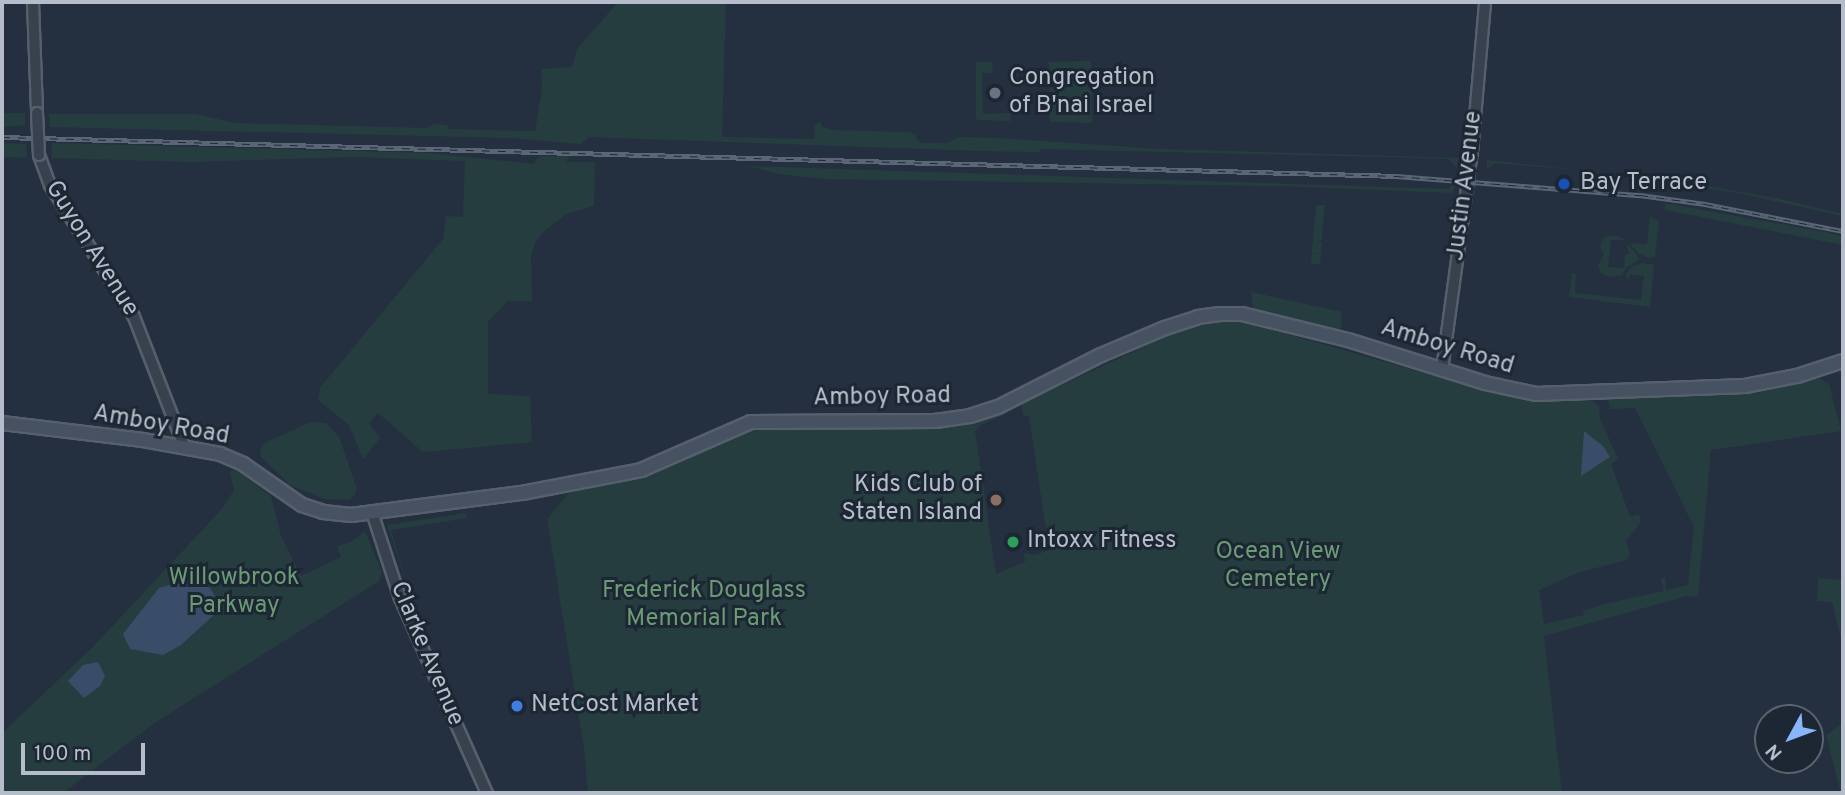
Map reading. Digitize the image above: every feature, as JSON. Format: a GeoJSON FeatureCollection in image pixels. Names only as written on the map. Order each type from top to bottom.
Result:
{"type":"FeatureCollection","features":[{"type":"Feature","properties":{"kind":"main road","name":"Amboy Road"},"geometry":{"type":"LineString","coordinates":[[2,423],[184,446],[238,461],[303,506],[341,514],[527,492],[641,470],[751,422],[935,421],[970,416],[999,407],[1101,355],[1154,333],[1198,317],[1220,314],[1242,314],[1348,340],[1510,390],[1555,395],[1745,386],[1797,376],[1843,361]]}},
{"type":"Feature","properties":{"kind":"street","name":"Guyon Avenue"},"geometry":{"type":"LineString","coordinates":[[33,2],[39,155],[50,185],[134,317],[184,446]]}},
{"type":"Feature","properties":{"kind":"street","name":"Justin Avenue"},"geometry":{"type":"LineString","coordinates":[[1441,370],[1472,152],[1485,2]]}},
{"type":"Feature","properties":{"kind":"street","name":"Clarke Avenue"},"geometry":{"type":"LineString","coordinates":[[372,512],[400,598],[487,793]]}},
{"type":"Feature","properties":{"kind":"green space"},"geometry":{"type":"Polygon","coordinates":[[[618,2],[726,2],[722,137],[814,139],[815,125],[820,122],[823,127],[832,130],[908,132],[915,134],[917,140],[923,143],[947,143],[959,137],[999,138],[1160,149],[1459,158],[1457,168],[1449,159],[1426,158],[1040,149],[1039,152],[981,151],[589,137],[581,144],[511,138],[50,127],[49,114],[195,114],[235,123],[427,128],[433,124],[447,125],[448,129],[535,131],[542,90],[541,69],[572,67],[577,49],[618,2]]]}},
{"type":"Feature","properties":{"kind":"green space"},"geometry":{"type":"Polygon","coordinates":[[[1091,61],[1092,123],[1050,122],[1049,63],[1041,62],[1091,61]]]}},
{"type":"Feature","properties":{"kind":"green space"},"geometry":{"type":"Polygon","coordinates":[[[976,62],[992,62],[993,73],[982,73],[983,114],[1010,113],[1011,121],[976,120],[976,62]]]}},
{"type":"Feature","properties":{"kind":"green space"},"geometry":{"type":"Polygon","coordinates":[[[2,113],[25,113],[25,125],[2,127],[2,113]]]}},
{"type":"Feature","properties":{"kind":"green space"},"geometry":{"type":"Polygon","coordinates":[[[2,143],[26,144],[27,158],[2,157],[2,143]]]}},
{"type":"Feature","properties":{"kind":"green space"},"geometry":{"type":"Polygon","coordinates":[[[51,143],[429,153],[533,164],[539,156],[570,156],[566,162],[595,162],[594,206],[566,214],[543,232],[535,243],[531,256],[532,301],[508,301],[488,322],[488,394],[530,396],[532,442],[423,452],[378,413],[369,423],[380,438],[363,459],[349,425],[318,400],[320,388],[443,239],[446,216],[463,217],[465,161],[354,157],[192,162],[52,158],[51,143]]]}},
{"type":"Feature","properties":{"kind":"green space"},"geometry":{"type":"Polygon","coordinates":[[[1487,160],[1663,179],[1663,184],[1641,177],[1568,169],[1495,163],[1487,169],[1487,160]]]}},
{"type":"Feature","properties":{"kind":"green space"},"geometry":{"type":"Polygon","coordinates":[[[748,166],[1448,189],[1455,183],[1453,193],[1278,186],[825,179],[780,174],[748,166]]]}},
{"type":"Feature","properties":{"kind":"green space"},"geometry":{"type":"Polygon","coordinates":[[[1665,179],[1776,198],[1843,216],[1743,194],[1679,184],[1666,186],[1665,179]]]}},
{"type":"Feature","properties":{"kind":"green space"},"geometry":{"type":"Polygon","coordinates":[[[1665,203],[1830,233],[1843,237],[1843,245],[1665,210],[1665,203]]]}},
{"type":"Feature","properties":{"kind":"green space"},"geometry":{"type":"Polygon","coordinates":[[[1316,205],[1325,205],[1323,226],[1317,226],[1323,227],[1322,240],[1315,241],[1322,242],[1321,253],[1314,253],[1321,254],[1320,265],[1311,263],[1316,205]]]}},
{"type":"Feature","properties":{"kind":"green space"},"geometry":{"type":"Polygon","coordinates":[[[1650,216],[1659,222],[1655,257],[1649,258],[1639,254],[1629,243],[1647,244],[1650,216]]]}},
{"type":"Feature","properties":{"kind":"green space"},"geometry":{"type":"Polygon","coordinates":[[[1614,235],[1627,240],[1611,240],[1608,267],[1624,268],[1625,255],[1629,254],[1627,243],[1640,259],[1627,267],[1622,275],[1610,277],[1601,273],[1598,266],[1604,254],[1600,246],[1603,238],[1614,235]]]}},
{"type":"Feature","properties":{"kind":"green space"},"geometry":{"type":"Polygon","coordinates":[[[1642,263],[1654,265],[1650,307],[1569,297],[1572,273],[1576,274],[1575,293],[1641,300],[1644,276],[1630,274],[1629,281],[1626,275],[1630,268],[1642,263]]]}},
{"type":"Feature","properties":{"kind":"green space"},"geometry":{"type":"Polygon","coordinates":[[[1251,292],[1342,312],[1341,328],[1337,331],[1253,311],[1251,292]]]}},
{"type":"Feature","properties":{"kind":"green space","name":"Ocean View Cemetery"},"geometry":{"type":"Polygon","coordinates":[[[1223,321],[1244,322],[1498,394],[1534,401],[1592,400],[1599,407],[1600,419],[1618,459],[1611,464],[1629,514],[1631,517],[1639,514],[1641,522],[1626,541],[1630,555],[1627,560],[1580,572],[1539,590],[1544,624],[1584,615],[1583,611],[1605,604],[1664,591],[1661,579],[1665,577],[1666,590],[1688,585],[1694,527],[1635,408],[1610,409],[1608,401],[1612,397],[1757,393],[1820,378],[1829,384],[1841,431],[1711,450],[1698,597],[1687,596],[1544,636],[1562,793],[588,793],[584,748],[547,519],[569,493],[639,476],[752,430],[959,426],[1005,411],[1007,413],[981,425],[975,431],[996,574],[1025,562],[1024,553],[1035,555],[1049,550],[1029,416],[1023,415],[1021,404],[1176,332],[1223,321]]]}},
{"type":"Feature","properties":{"kind":"green space"},"geometry":{"type":"Polygon","coordinates":[[[311,422],[326,423],[339,437],[356,486],[356,493],[349,500],[324,499],[290,485],[261,457],[260,450],[266,442],[311,422]]]}},
{"type":"Feature","properties":{"kind":"green space","name":"Willowbrook Parkway"},"geometry":{"type":"Polygon","coordinates":[[[234,469],[271,496],[281,536],[301,576],[341,557],[337,546],[351,542],[365,531],[382,573],[379,581],[153,724],[63,793],[2,793],[2,733],[91,649],[222,509],[234,490],[230,472],[234,469]]]}},
{"type":"Feature","properties":{"kind":"green space"},"geometry":{"type":"Polygon","coordinates":[[[466,513],[467,518],[391,530],[407,584],[387,525],[466,513]]]}},
{"type":"Feature","properties":{"kind":"green space"},"geometry":{"type":"Polygon","coordinates":[[[1818,578],[1843,580],[1843,646],[1832,602],[1817,601],[1818,578]]]}},
{"type":"Feature","properties":{"kind":"green space"},"geometry":{"type":"Polygon","coordinates":[[[1843,723],[1843,793],[1841,793],[1826,735],[1843,723]]]}},
{"type":"Feature","properties":{"kind":"water"},"geometry":{"type":"Polygon","coordinates":[[[1584,431],[1603,446],[1610,457],[1581,476],[1584,431]]]}},
{"type":"Feature","properties":{"kind":"water"},"geometry":{"type":"Polygon","coordinates":[[[190,579],[210,588],[220,605],[215,614],[181,645],[163,655],[130,649],[123,634],[159,588],[190,579]]]}},
{"type":"Feature","properties":{"kind":"water"},"geometry":{"type":"Polygon","coordinates":[[[98,662],[105,676],[100,686],[84,698],[68,681],[83,665],[98,662]]]}},
{"type":"Feature","properties":{"kind":"railway"},"geometry":{"type":"LineString","coordinates":[[2,137],[1396,176],[1640,195],[1705,204],[1843,231]]}},
{"type":"Feature","properties":{"kind":"place","name":"Congregation of B'nai Israel"},"geometry":{"type":"Point","coordinates":[995,93]}},
{"type":"Feature","properties":{"kind":"place","name":"Bay Terrace"},"geometry":{"type":"Point","coordinates":[1564,184]}},
{"type":"Feature","properties":{"kind":"place","name":"Kids Club of Staten Island"},"geometry":{"type":"Point","coordinates":[996,500]}},
{"type":"Feature","properties":{"kind":"place","name":"Intoxx Fitness"},"geometry":{"type":"Point","coordinates":[1013,542]}},
{"type":"Feature","properties":{"kind":"place","name":"NetCost Market"},"geometry":{"type":"Point","coordinates":[517,706]}},
{"type":"Feature","properties":{"kind":"park label","name":"Frederick Douglass Memorial Park"},"geometry":{"type":"Point","coordinates":[704,606]}}]}
